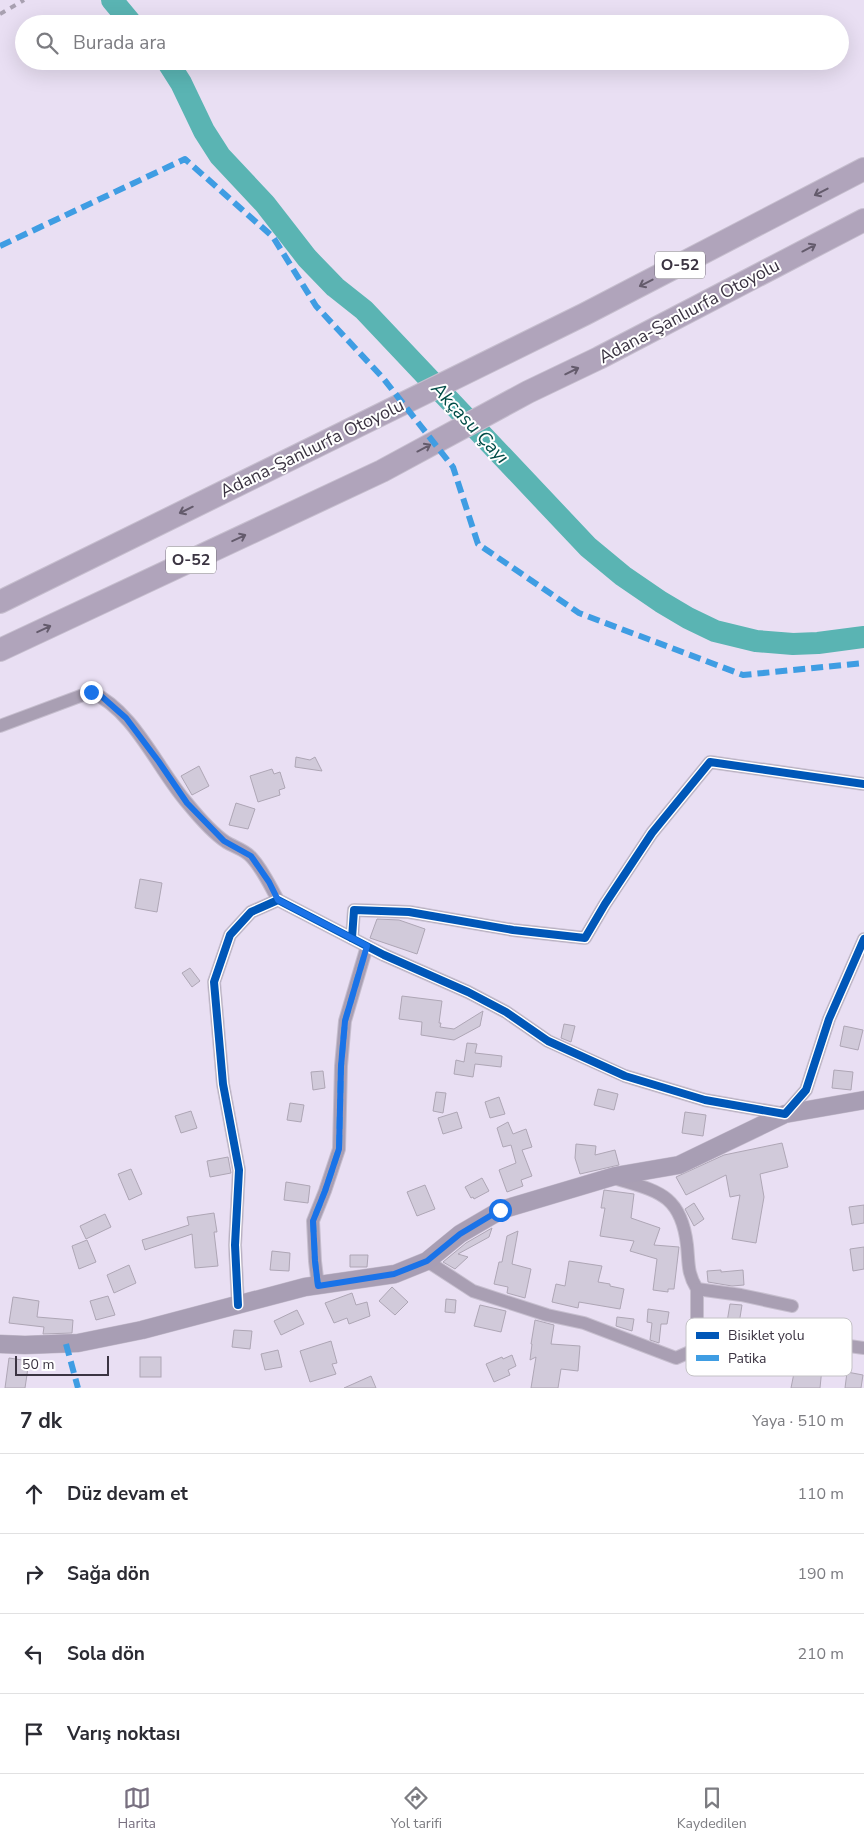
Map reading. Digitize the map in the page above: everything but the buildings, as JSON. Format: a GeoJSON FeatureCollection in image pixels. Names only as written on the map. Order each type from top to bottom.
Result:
{"type":"FeatureCollection","features":[{"type":"Feature","properties":{"kind":"highway","name":"Adana-Şanlıurfa Otoyolu"},"geometry":{"type":"LineString","coordinates":[[0,602],[585,314],[864,169]]}},
{"type":"Feature","properties":{"kind":"highway","name":"Adana-Şanlıurfa Otoyolu"},"geometry":{"type":"LineString","coordinates":[[0,650],[382,472],[528,392],[599,358],[864,220]]}},
{"type":"Feature","properties":{"kind":"street"},"geometry":{"type":"LineString","coordinates":[[0,726],[91,692],[100,695],[126,718],[187,803],[224,841],[251,856],[269,882],[278,900],[367,946],[468,992],[506,1012],[548,1041],[625,1076],[705,1100],[785,1114]]}},
{"type":"Feature","properties":{"kind":"street"},"geometry":{"type":"LineString","coordinates":[[352,938],[354,910],[409,912],[513,930],[585,938],[652,833],[710,762],[864,784]]}},
{"type":"Feature","properties":{"kind":"street"},"geometry":{"type":"LineString","coordinates":[[238,1305],[235,1245],[239,1170],[223,1084],[214,982],[230,935],[252,912],[278,900]]}},
{"type":"Feature","properties":{"kind":"street"},"geometry":{"type":"LineString","coordinates":[[785,1114],[806,1090],[829,1019],[864,939]]}},
{"type":"Feature","properties":{"kind":"street"},"geometry":{"type":"LineString","coordinates":[[318,1286],[313,1221],[339,1149],[341,1066],[345,1021],[367,946]]}},
{"type":"Feature","properties":{"kind":"street"},"geometry":{"type":"LineString","coordinates":[[0,1344],[78,1344],[318,1286],[394,1274],[427,1261],[460,1234],[500,1210],[612,1177],[678,1165],[785,1114],[864,1100]]}},
{"type":"Feature","properties":{"kind":"street"},"geometry":{"type":"LineString","coordinates":[[612,1177],[660,1193],[677,1210],[686,1242],[689,1277],[697,1290],[697,1318]]}},
{"type":"Feature","properties":{"kind":"street"},"geometry":{"type":"LineString","coordinates":[[427,1261],[473,1291],[547,1315],[584,1322],[676,1358],[686,1354]]}},
{"type":"Feature","properties":{"kind":"street"},"geometry":{"type":"LineString","coordinates":[[697,1290],[741,1295],[792,1306]]}},
{"type":"Feature","properties":{"kind":"waterway","name":"Akçasu Çayı"},"geometry":{"type":"LineString","coordinates":[[112,0],[124,15]]}},
{"type":"Feature","properties":{"kind":"waterway","name":"Akçasu Çayı"},"geometry":{"type":"LineString","coordinates":[[173,70],[204,131],[220,156],[265,204],[307,258],[335,287],[364,310],[588,547],[623,576],[661,602],[715,631],[756,641],[793,644],[864,637]]}},
{"type":"Feature","properties":{"kind":"railway"},"geometry":{"type":"LineString","coordinates":[[0,14],[24,0]]}},
{"type":"Feature","properties":{"kind":"marked path"},"geometry":{"type":"LineString","coordinates":[[0,246],[185,159],[273,237],[316,306],[383,378],[453,467],[478,544],[579,613],[743,675],[864,663]]}},
{"type":"Feature","properties":{"kind":"marked path"},"geometry":{"type":"LineString","coordinates":[[318,1286],[313,1221],[339,1149],[341,1066],[345,1021],[367,946]]}},
{"type":"Feature","properties":{"kind":"marked path"},"geometry":{"type":"LineString","coordinates":[[66,1344],[78,1388]]}},
{"type":"Feature","properties":{"kind":"cycle path"},"geometry":{"type":"LineString","coordinates":[[352,938],[354,910],[409,912],[513,930],[585,938],[652,833],[710,762],[864,784]]}},
{"type":"Feature","properties":{"kind":"cycle path"},"geometry":{"type":"LineString","coordinates":[[238,1305],[235,1245],[239,1170],[223,1084],[214,982],[230,935],[251,912],[278,900],[384,955],[468,992],[506,1012],[548,1041],[625,1076],[705,1100],[785,1114],[806,1090],[829,1019],[864,939]]}},
{"type":"Feature","properties":{"kind":"route"},"geometry":{"type":"LineString","coordinates":[[91,692],[100,695],[126,718],[187,803],[224,841],[251,856],[269,882],[278,900],[367,946],[345,1021],[341,1066],[339,1149],[313,1221],[318,1286],[394,1274],[427,1261],[460,1234],[500,1210]]}}]}
